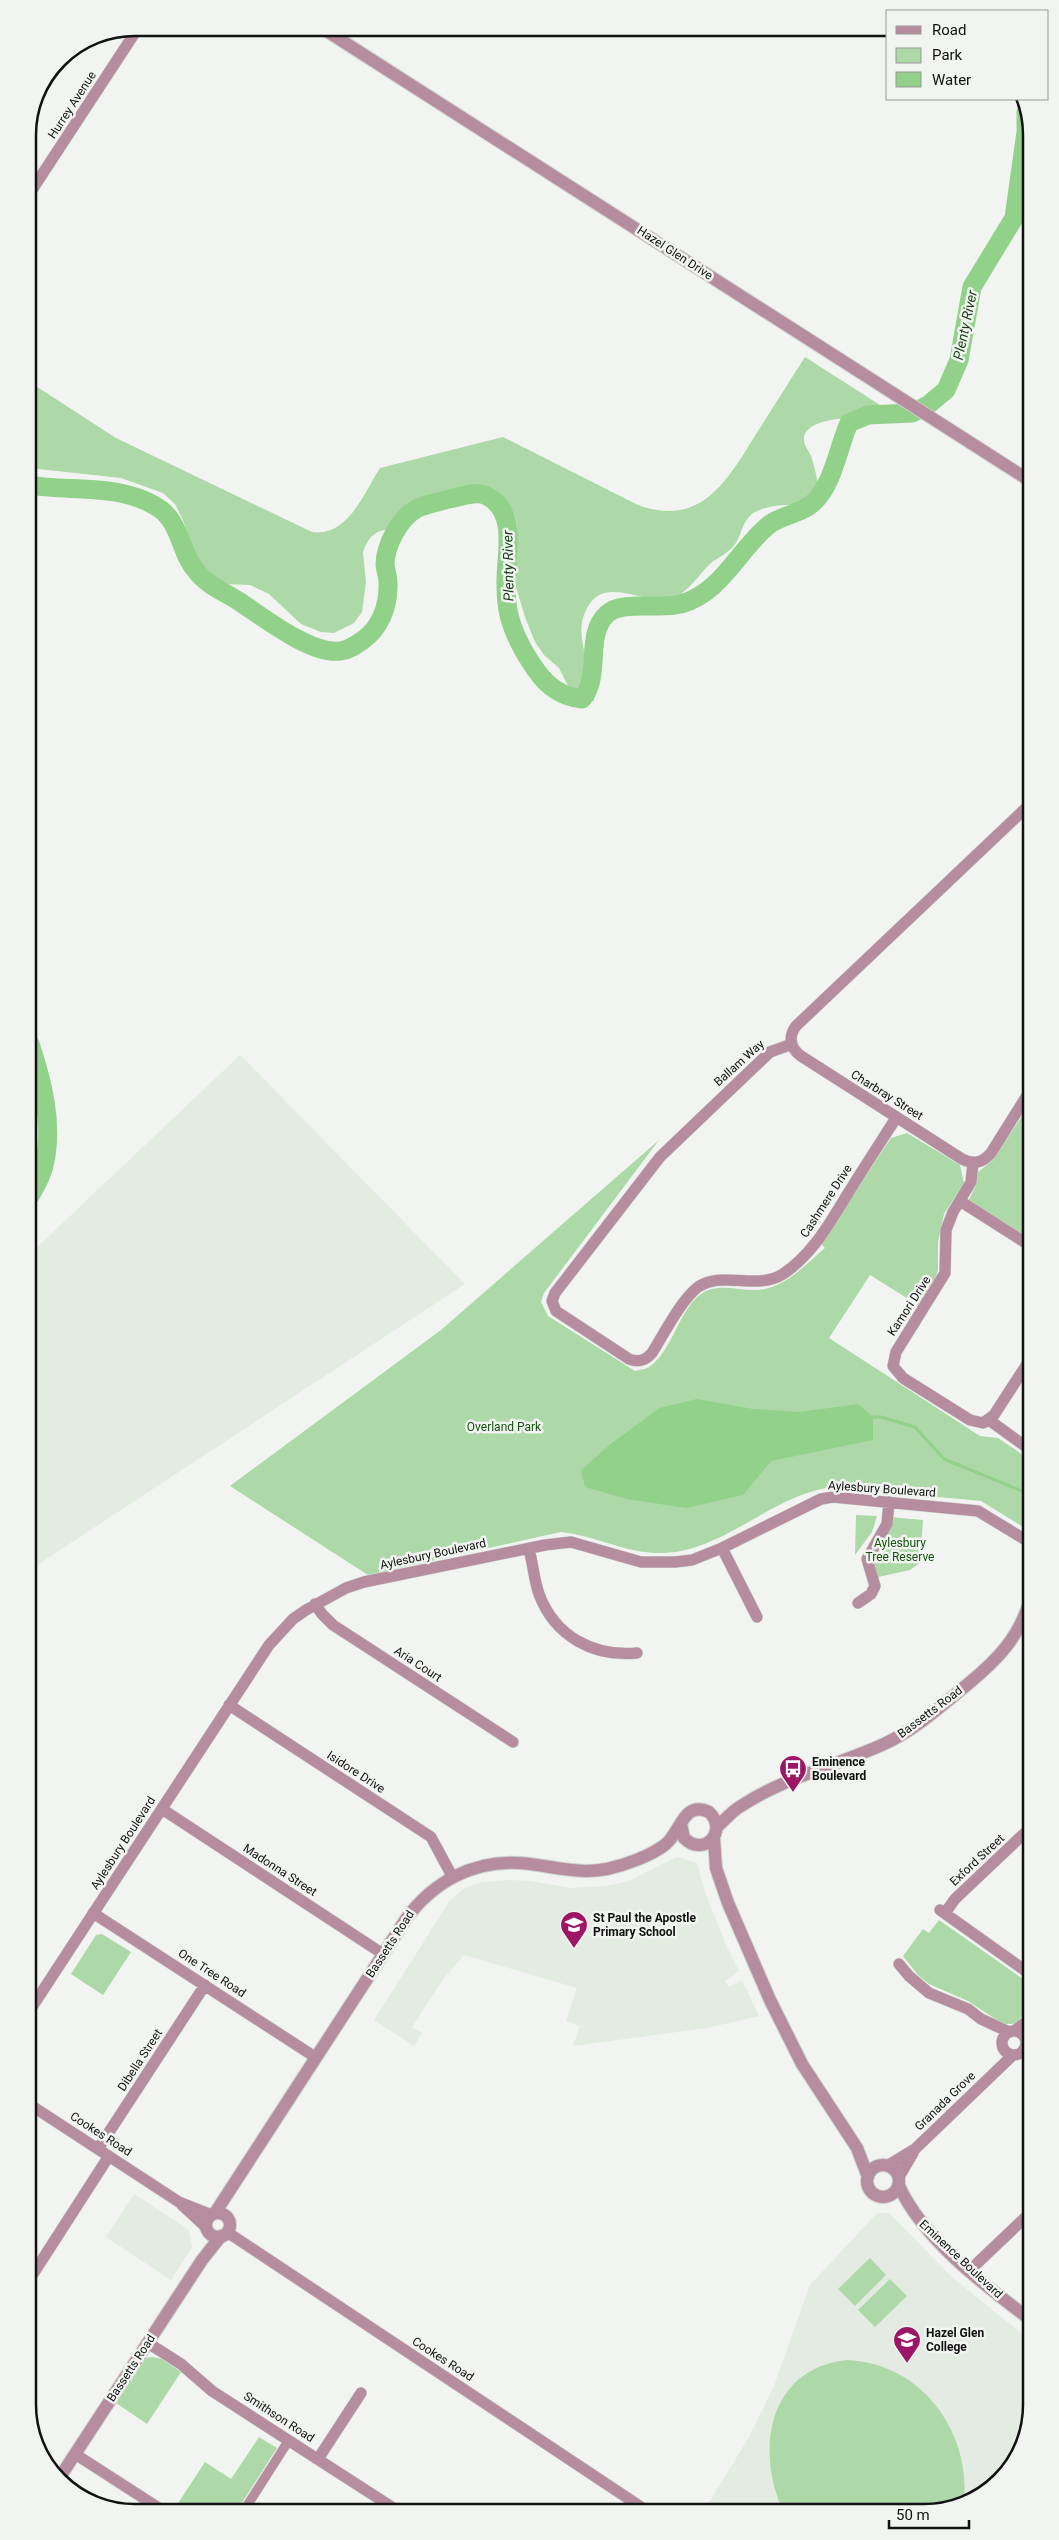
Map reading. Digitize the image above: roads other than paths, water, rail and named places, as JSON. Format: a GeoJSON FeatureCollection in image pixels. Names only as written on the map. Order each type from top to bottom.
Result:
{"type":"FeatureCollection","features":[{"type":"Feature","properties":{"kind":"street","name":"Hurrey Avenue"},"geometry":{"type":"LineString","coordinates":[[36,184],[133,36]]}},
{"type":"Feature","properties":{"kind":"street","name":"Hazel Glen Drive"},"geometry":{"type":"LineString","coordinates":[[335,36],[1023,475]]}},
{"type":"Feature","properties":{"kind":"street"},"geometry":{"type":"LineString","coordinates":[[792,1044],[791,1034],[796,1026],[1023,811]]}},
{"type":"Feature","properties":{"kind":"street","name":"Charbray Street"},"geometry":{"type":"LineString","coordinates":[[792,1044],[800,1056],[896,1118],[973,1163]]}},
{"type":"Feature","properties":{"kind":"street","name":"Ballam Way"},"geometry":{"type":"LineString","coordinates":[[552,1301],[558,1288],[660,1157],[770,1052],[792,1044]]}},
{"type":"Feature","properties":{"kind":"street"},"geometry":{"type":"LineString","coordinates":[[973,1163],[987,1158],[1023,1102]]}},
{"type":"Feature","properties":{"kind":"street","name":"Cashmere Drive"},"geometry":{"type":"LineString","coordinates":[[552,1301],[556,1311],[561,1316],[630,1359],[638,1361],[645,1359],[652,1352],[688,1298],[699,1287],[722,1280],[757,1282],[774,1278],[810,1250],[896,1118]]}},
{"type":"Feature","properties":{"kind":"street","name":"Kamori Drive"},"geometry":{"type":"LineString","coordinates":[[973,1163],[971,1182],[946,1230],[945,1273],[896,1352],[893,1366],[903,1378],[970,1420],[983,1423],[989,1420],[1023,1445]]}},
{"type":"Feature","properties":{"kind":"street"},"geometry":{"type":"LineString","coordinates":[[960,1201],[1023,1241]]}},
{"type":"Feature","properties":{"kind":"street"},"geometry":{"type":"LineString","coordinates":[[989,1420],[1023,1370]]}},
{"type":"Feature","properties":{"kind":"street","name":"Aylesbury Boulevard"},"geometry":{"type":"LineString","coordinates":[[36,2001],[229,1706],[281,1630],[330,1595],[364,1582],[570,1542],[623,1558],[657,1563],[692,1560],[722,1548],[821,1498],[833,1497],[978,1511],[1023,1538]]}},
{"type":"Feature","properties":{"kind":"street"},"geometry":{"type":"LineString","coordinates":[[858,1603],[871,1594],[874,1586],[867,1559],[887,1524],[889,1502]]}},
{"type":"Feature","properties":{"kind":"street"},"geometry":{"type":"LineString","coordinates":[[722,1548],[757,1617]]}},
{"type":"Feature","properties":{"kind":"street"},"geometry":{"type":"LineString","coordinates":[[529,1549],[542,1600],[551,1617],[562,1630],[580,1643],[601,1652],[637,1653]]}},
{"type":"Feature","properties":{"kind":"street","name":"Aria Court"},"geometry":{"type":"LineString","coordinates":[[315,1604],[333,1625],[513,1742]]}},
{"type":"Feature","properties":{"kind":"street","name":"Bassetts Road"},"geometry":{"type":"LineString","coordinates":[[666,1844],[686,1815],[695,1810],[710,1812],[740,1806],[801,1777],[884,1744],[916,1726],[993,1663],[1006,1650],[1023,1624]]}},
{"type":"Feature","properties":{"kind":"street","name":"Isidore Drive"},"geometry":{"type":"LineString","coordinates":[[229,1706],[430,1837],[452,1876]]}},
{"type":"Feature","properties":{"kind":"street","name":"Bassetts Road"},"geometry":{"type":"LineString","coordinates":[[213,2214],[235,2184],[414,1907],[433,1889],[452,1876],[478,1867],[506,1863],[573,1871],[606,1869],[630,1862],[666,1844],[704,1845],[740,1806]]}},
{"type":"Feature","properties":{"kind":"street","name":"Madonna Street"},"geometry":{"type":"LineString","coordinates":[[162,1810],[383,1954]]}},
{"type":"Feature","properties":{"kind":"street"},"geometry":{"type":"LineString","coordinates":[[710,1812],[716,1832],[716,1868],[728,1903],[790,2042],[816,2086],[858,2148],[868,2177],[870,2190],[876,2196],[885,2197],[893,2194],[899,2182],[894,2170],[884,2166],[858,2148]]}},
{"type":"Feature","properties":{"kind":"street"},"geometry":{"type":"LineString","coordinates":[[681,1824],[682,1834],[716,1868]]}},
{"type":"Feature","properties":{"kind":"street","name":"Exford Street"},"geometry":{"type":"LineString","coordinates":[[1023,1835],[943,1911],[1023,1969]]}},
{"type":"Feature","properties":{"kind":"street","name":"One Tree Road"},"geometry":{"type":"LineString","coordinates":[[94,1913],[316,2057]]}},
{"type":"Feature","properties":{"kind":"street"},"geometry":{"type":"LineString","coordinates":[[899,1964],[924,1990],[968,2009],[982,2019],[1023,2035]]}},
{"type":"Feature","properties":{"kind":"street","name":"Dibella Street"},"geometry":{"type":"LineString","coordinates":[[98,2149],[205,1985]]}},
{"type":"Feature","properties":{"kind":"street"},"geometry":{"type":"LineString","coordinates":[[982,2019],[1003,2045],[1022,2053]]}},
{"type":"Feature","properties":{"kind":"street"},"geometry":{"type":"LineString","coordinates":[[1003,2045],[1004,2037],[1023,2023]]}},
{"type":"Feature","properties":{"kind":"street","name":"Granada Grove"},"geometry":{"type":"LineString","coordinates":[[993,2072],[1003,2045]]}},
{"type":"Feature","properties":{"kind":"street","name":"Granada Grove"},"geometry":{"type":"LineString","coordinates":[[884,2166],[915,2149],[993,2072],[1022,2053]]}},
{"type":"Feature","properties":{"kind":"street","name":"Cookes Road"},"geometry":{"type":"LineString","coordinates":[[36,2109],[179,2202],[207,2229]]}},
{"type":"Feature","properties":{"kind":"street","name":"Granada Grove"},"geometry":{"type":"LineString","coordinates":[[899,2182],[915,2149]]}},
{"type":"Feature","properties":{"kind":"street"},"geometry":{"type":"LineString","coordinates":[[36,2269],[109,2156]]}},
{"type":"Feature","properties":{"kind":"street"},"geometry":{"type":"LineString","coordinates":[[868,2177],[872,2169],[884,2166]]}},
{"type":"Feature","properties":{"kind":"street","name":"Eminence Boulevard"},"geometry":{"type":"LineString","coordinates":[[899,2182],[915,2216]]}},
{"type":"Feature","properties":{"kind":"street","name":"Bassetts Road"},"geometry":{"type":"LineString","coordinates":[[228,2218],[235,2184]]}},
{"type":"Feature","properties":{"kind":"street","name":"Eminence Boulevard"},"geometry":{"type":"LineString","coordinates":[[885,2197],[915,2216],[970,2270],[1023,2313]]}},
{"type":"Feature","properties":{"kind":"street","name":"Cookes Road"},"geometry":{"type":"LineString","coordinates":[[179,2202],[213,2214]]}},
{"type":"Feature","properties":{"kind":"street"},"geometry":{"type":"LineString","coordinates":[[213,2214],[222,2214],[228,2218],[230,2225],[224,2234],[213,2236],[207,2229],[207,2220],[213,2214]]}},
{"type":"Feature","properties":{"kind":"street"},"geometry":{"type":"LineString","coordinates":[[970,2270],[1023,2220]]}},
{"type":"Feature","properties":{"kind":"street","name":"Bassetts Road"},"geometry":{"type":"LineString","coordinates":[[202,2260],[207,2229]]}},
{"type":"Feature","properties":{"kind":"street","name":"Bassetts Road"},"geometry":{"type":"LineString","coordinates":[[63,2472],[202,2260],[224,2234]]}},
{"type":"Feature","properties":{"kind":"street","name":"Cookes Road"},"geometry":{"type":"LineString","coordinates":[[224,2234],[636,2504]]}},
{"type":"Feature","properties":{"kind":"street","name":"Smithson Road"},"geometry":{"type":"LineString","coordinates":[[148,2343],[180,2364],[212,2391],[389,2504]]}},
{"type":"Feature","properties":{"kind":"street"},"geometry":{"type":"LineString","coordinates":[[318,2459],[361,2394]]}},
{"type":"Feature","properties":{"kind":"street"},"geometry":{"type":"LineString","coordinates":[[248,2504],[289,2440]]}},
{"type":"Feature","properties":{"kind":"street"},"geometry":{"type":"LineString","coordinates":[[75,2454],[153,2504]]}},
{"type":"Feature","properties":{"kind":"water"},"geometry":{"type":"Polygon","coordinates":[[[697,1399],[753,1409],[800,1412],[858,1404],[873,1417],[873,1440],[771,1461],[743,1495],[686,1508],[627,1499],[585,1487],[581,1470],[613,1442],[660,1408],[697,1399]]]}},
{"type":"Feature","properties":{"kind":"waterway","name":"Plenty River"},"geometry":{"type":"LineString","coordinates":[[36,486],[111,491],[142,499],[157,507],[171,520],[191,564],[201,577],[288,634],[328,651],[340,651],[352,647],[369,635],[378,623],[385,609],[388,595],[385,565],[387,550],[394,534],[404,519],[416,509],[424,506],[468,494],[483,494],[497,504],[507,524],[507,604],[511,623],[520,644],[536,670],[550,686],[568,696],[582,699],[588,690],[591,679],[596,633],[600,623],[607,614],[622,607],[673,606],[695,598],[708,590],[770,524],[804,509],[821,494],[831,475],[849,423],[868,415],[912,413],[928,405],[946,390],[959,360],[972,287],[1014,218],[1023,154]]}},
{"type":"Feature","properties":{"kind":"waterway","name":"Plenty River"},"geometry":{"type":"LineString","coordinates":[[36,1063],[45,1101],[48,1131],[44,1166],[36,1185]]}},
{"type":"Feature","properties":{"kind":"waterway"},"geometry":{"type":"LineString","coordinates":[[873,1417],[881,1417],[915,1427],[944,1459],[1023,1492]]}},
{"type":"Feature","properties":{"kind":"place","name":"Eminence Boulevard"},"geometry":{"type":"Point","coordinates":[793,1793]}},
{"type":"Feature","properties":{"kind":"place","name":"St Paul the Apostle Primary School"},"geometry":{"type":"Point","coordinates":[574,1949]}},
{"type":"Feature","properties":{"kind":"place","name":"Hazel Glen College"},"geometry":{"type":"Point","coordinates":[907,2364]}},
{"type":"Feature","properties":{"kind":"park label","name":"Overland Park"},"geometry":{"type":"Point","coordinates":[504,1427]}},
{"type":"Feature","properties":{"kind":"park label","name":"Aylesbury Tree Reserve"},"geometry":{"type":"Point","coordinates":[900,1550]}}]}
